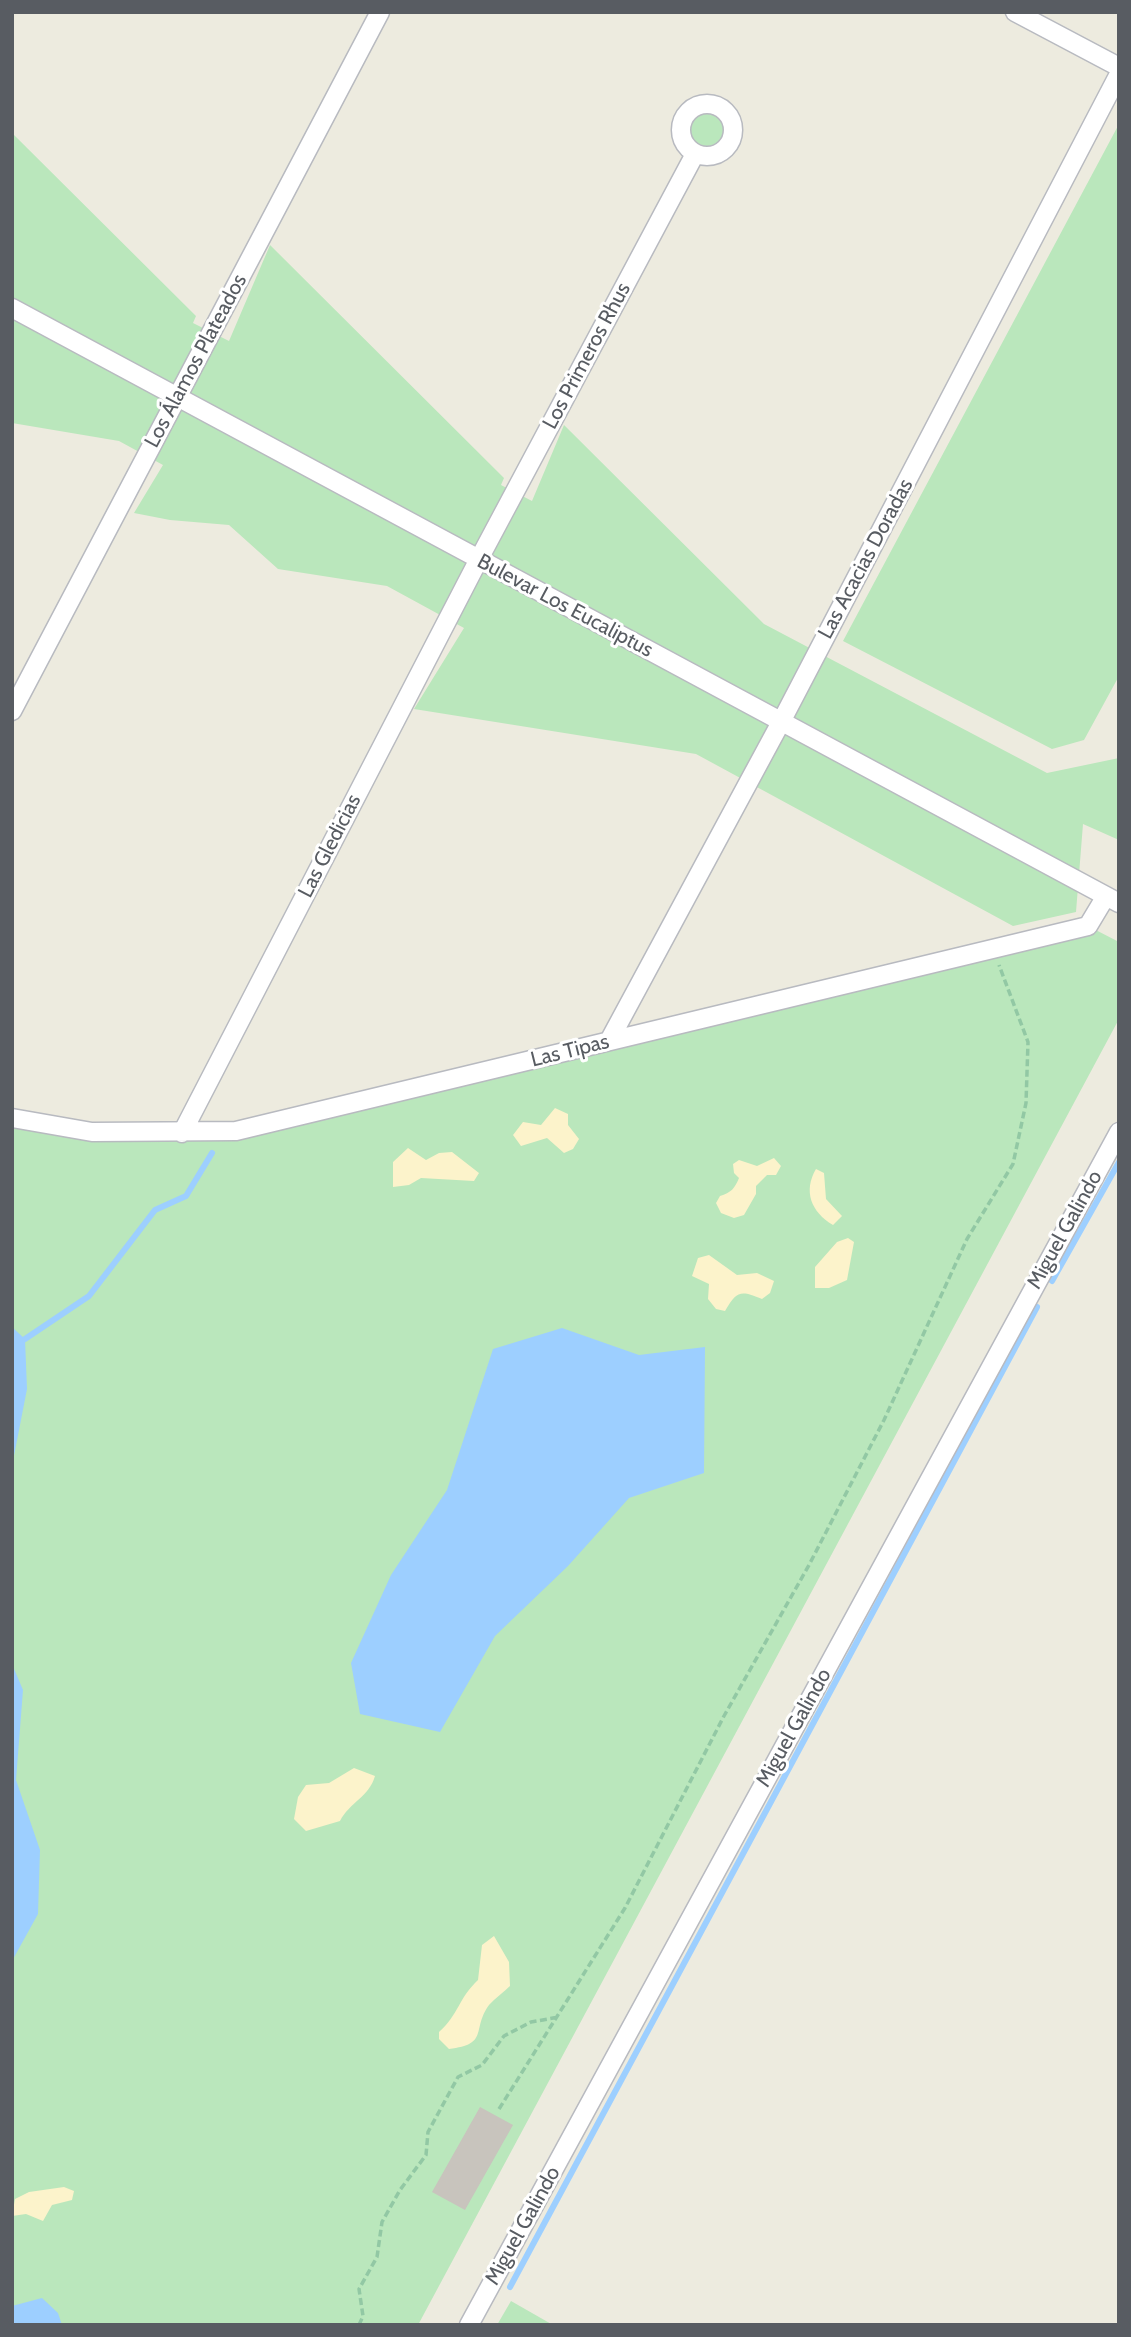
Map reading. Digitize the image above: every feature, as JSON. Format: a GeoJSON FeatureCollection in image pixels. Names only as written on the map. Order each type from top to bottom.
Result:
{"type":"FeatureCollection","features":[{"type":"Feature","properties":{"kind":"street","name":"Los Álamos Plateados"},"geometry":{"type":"LineString","coordinates":[[12,710],[380,12]]}},
{"type":"Feature","properties":{"kind":"street"},"geometry":{"type":"LineString","coordinates":[[1014,12],[1119,67]]}},
{"type":"Feature","properties":{"kind":"street","name":"Las Acacias Doradas"},"geometry":{"type":"LineString","coordinates":[[609,1041],[781,722],[1119,75]]}},
{"type":"Feature","properties":{"kind":"street","name":"Los Primeros Rhus"},"geometry":{"type":"LineString","coordinates":[[479,559],[695,153]]}},
{"type":"Feature","properties":{"kind":"street","name":"Bulevar Los Eucaliptus"},"geometry":{"type":"LineString","coordinates":[[12,309],[1112,899]]}},
{"type":"Feature","properties":{"kind":"street","name":"Las Gledicias"},"geometry":{"type":"LineString","coordinates":[[182,1133],[479,559]]}},
{"type":"Feature","properties":{"kind":"street","name":"Las Tipas"},"geometry":{"type":"LineString","coordinates":[[12,1118],[92,1132],[236,1131],[1088,926],[1112,899]]}},
{"type":"Feature","properties":{"kind":"street","name":"Miguel Galindo"},"geometry":{"type":"LineString","coordinates":[[469,2325],[1119,1132]]}},
{"type":"Feature","properties":{"kind":"path"},"geometry":{"type":"LineString","coordinates":[[499,2109],[625,1908],[724,1716],[809,1565],[884,1420],[967,1239],[1013,1164],[1026,1103],[1028,1042],[992,949]]}},
{"type":"Feature","properties":{"kind":"path"},"geometry":{"type":"LineString","coordinates":[[359,2325],[363,2316],[359,2289],[377,2257],[382,2222],[400,2190],[426,2155],[428,2132],[458,2077],[482,2065],[504,2036],[531,2022],[559,2017]]}},
{"type":"Feature","properties":{"kind":"green space"},"geometry":{"type":"Polygon","coordinates":[[[707,111],[721,116],[726,130],[721,144],[707,149],[693,144],[688,130],[693,116],[707,111]]]}},
{"type":"Feature","properties":{"kind":"green space"},"geometry":{"type":"Polygon","coordinates":[[[1119,124],[1119,676],[1084,740],[1052,749],[843,641],[1119,124]]]}},
{"type":"Feature","properties":{"kind":"green space"},"geometry":{"type":"Polygon","coordinates":[[[12,133],[196,316],[193,323],[229,341],[270,245],[504,478],[501,485],[532,501],[564,425],[764,624],[1047,773],[1119,758],[1119,840],[1083,824],[1076,912],[1013,926],[696,754],[414,709],[464,628],[387,586],[278,569],[229,525],[170,520],[134,513],[163,465],[119,441],[12,423],[12,133]]]}},
{"type":"Feature","properties":{"kind":"green space"},"geometry":{"type":"Polygon","coordinates":[[[1088,926],[1119,942],[1119,1019],[418,2325],[12,2325],[12,1118],[92,1132],[236,1131],[1088,926]]]}},
{"type":"Feature","properties":{"kind":"green space"},"geometry":{"type":"Polygon","coordinates":[[[511,2301],[553,2325],[497,2325],[511,2301]]]}},
{"type":"Feature","properties":{"kind":"sand"},"geometry":{"type":"Polygon","coordinates":[[[555,1108],[568,1114],[568,1125],[579,1139],[573,1149],[564,1153],[547,1138],[521,1146],[513,1135],[523,1122],[541,1125],[555,1108]]]}},
{"type":"Feature","properties":{"kind":"sand"},"geometry":{"type":"Polygon","coordinates":[[[408,1148],[426,1160],[439,1153],[452,1152],[479,1173],[474,1181],[421,1178],[409,1185],[393,1187],[393,1162],[408,1148]]]}},
{"type":"Feature","properties":{"kind":"sand"},"geometry":{"type":"Polygon","coordinates":[[[774,1158],[781,1166],[776,1175],[767,1175],[756,1186],[756,1194],[744,1215],[734,1218],[721,1213],[716,1203],[720,1196],[732,1190],[739,1178],[734,1173],[733,1164],[739,1160],[757,1166],[774,1158]]]}},
{"type":"Feature","properties":{"kind":"sand"},"geometry":{"type":"Polygon","coordinates":[[[816,1169],[824,1173],[826,1199],[842,1216],[833,1225],[819,1214],[811,1200],[810,1185],[816,1169]]]}},
{"type":"Feature","properties":{"kind":"sand"},"geometry":{"type":"Polygon","coordinates":[[[848,1238],[854,1242],[847,1280],[829,1288],[815,1288],[815,1267],[837,1242],[848,1238]]]}},
{"type":"Feature","properties":{"kind":"sand"},"geometry":{"type":"Polygon","coordinates":[[[709,1255],[737,1275],[757,1273],[774,1281],[770,1293],[762,1299],[740,1294],[725,1311],[716,1309],[708,1299],[709,1284],[692,1276],[698,1258],[709,1255]]]}},
{"type":"Feature","properties":{"kind":"sand"},"geometry":{"type":"Polygon","coordinates":[[[354,1768],[375,1776],[368,1789],[340,1821],[306,1831],[294,1819],[298,1797],[306,1785],[329,1783],[354,1768]]]}},
{"type":"Feature","properties":{"kind":"sand"},"geometry":{"type":"Polygon","coordinates":[[[494,1936],[509,1962],[510,1986],[489,2005],[475,2039],[470,2044],[449,2049],[439,2039],[439,2032],[478,1980],[482,1945],[494,1936]]]}},
{"type":"Feature","properties":{"kind":"sand"},"geometry":{"type":"Polygon","coordinates":[[[64,2187],[74,2191],[72,2200],[52,2205],[43,2221],[26,2214],[12,2216],[15,2199],[29,2192],[64,2187]]]}},
{"type":"Feature","properties":{"kind":"water"},"geometry":{"type":"Polygon","coordinates":[[[12,1327],[25,1339],[27,1389],[12,1466],[12,1327]]]}},
{"type":"Feature","properties":{"kind":"water"},"geometry":{"type":"Polygon","coordinates":[[[562,1328],[639,1355],[705,1347],[704,1473],[629,1498],[568,1566],[495,1636],[440,1732],[360,1714],[351,1663],[391,1575],[447,1490],[493,1349],[562,1328]]]}},
{"type":"Feature","properties":{"kind":"water"},"geometry":{"type":"Polygon","coordinates":[[[12,1664],[23,1690],[16,1780],[40,1850],[38,1914],[12,1961],[12,1664]]]}},
{"type":"Feature","properties":{"kind":"water"},"geometry":{"type":"Polygon","coordinates":[[[42,2298],[58,2313],[62,2325],[12,2325],[12,2306],[42,2298]]]}},
{"type":"Feature","properties":{"kind":"building"},"geometry":{"type":"Polygon","coordinates":[[[480,2107],[513,2125],[465,2210],[432,2192],[480,2107]]]}},
{"type":"Feature","properties":{"kind":"waterway"},"geometry":{"type":"LineString","coordinates":[[25,1339],[89,1296],[155,1210],[186,1196],[212,1153]]}},
{"type":"Feature","properties":{"kind":"waterway"},"geometry":{"type":"LineString","coordinates":[[1052,1281],[1119,1162]]}},
{"type":"Feature","properties":{"kind":"waterway"},"geometry":{"type":"LineString","coordinates":[[510,2287],[1037,1307]]}}]}
